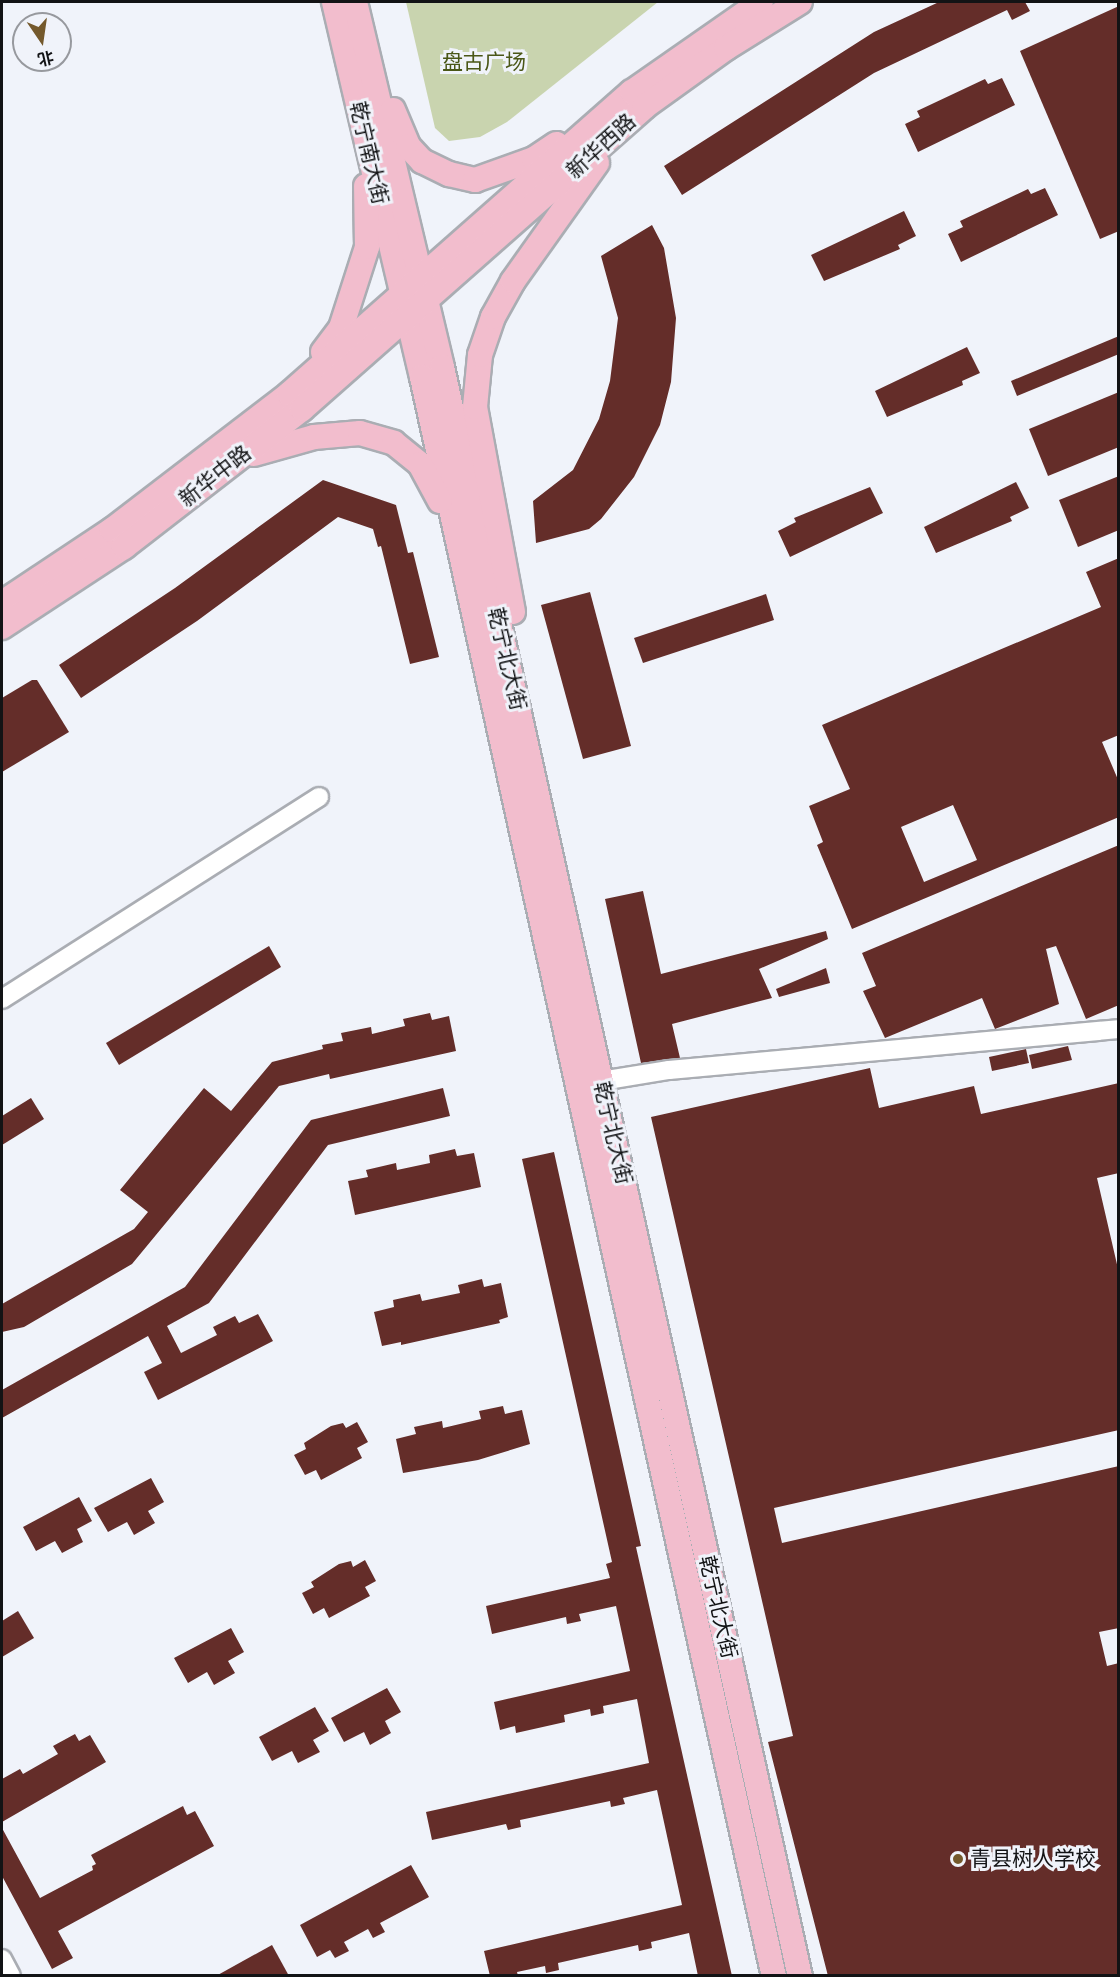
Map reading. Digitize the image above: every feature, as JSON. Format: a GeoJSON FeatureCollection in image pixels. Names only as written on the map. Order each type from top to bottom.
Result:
{"type":"FeatureCollection","features":[{"type":"Feature","properties":{"kind":"main road","name":"乾宁南大街"},"geometry":{"type":"LineString","coordinates":[[333,2],[359,110],[414,298]]}},
{"type":"Feature","properties":{"kind":"main road","name":"乾宁南大街"},"geometry":{"type":"LineString","coordinates":[[356,2],[414,298]]}},
{"type":"Feature","properties":{"kind":"main road","name":"新华西路"},"geometry":{"type":"LineString","coordinates":[[414,298],[632,92],[761,2]]}},
{"type":"Feature","properties":{"kind":"main road","name":"新华西路"},"geometry":{"type":"LineString","coordinates":[[414,298],[675,83],[800,2]]}},
{"type":"Feature","properties":{"kind":"main road"},"geometry":{"type":"LineString","coordinates":[[370,65],[408,146],[431,165],[475,180],[534,159],[632,92]]}},
{"type":"Feature","properties":{"kind":"main road"},"geometry":{"type":"LineString","coordinates":[[289,394],[341,328],[367,247],[368,202],[359,110]]}},
{"type":"Feature","properties":{"kind":"main road"},"geometry":{"type":"LineString","coordinates":[[529,757],[532,719],[475,407],[480,355],[493,317],[513,281],[624,125]]}},
{"type":"Feature","properties":{"kind":"main road","name":"新华中路"},"geometry":{"type":"LineString","coordinates":[[2,603],[112,530],[414,298]]}},
{"type":"Feature","properties":{"kind":"main road","name":"新华中路"},"geometry":{"type":"LineString","coordinates":[[2,627],[124,546],[230,465],[414,298]]}},
{"type":"Feature","properties":{"kind":"main road","name":"乾宁北大街"},"geometry":{"type":"LineString","coordinates":[[414,298],[468,592],[774,1976]]}},
{"type":"Feature","properties":{"kind":"main road","name":"乾宁北大街"},"geometry":{"type":"LineString","coordinates":[[414,298],[529,757],[800,1976]]}},
{"type":"Feature","properties":{"kind":"main road"},"geometry":{"type":"LineString","coordinates":[[230,465],[270,447],[338,432],[360,433],[393,443],[420,464],[439,497],[468,592]]}},
{"type":"Feature","properties":{"kind":"street"},"geometry":{"type":"LineString","coordinates":[[2,999],[319,796]]}},
{"type":"Feature","properties":{"kind":"street"},"geometry":{"type":"LineString","coordinates":[[601,1081],[669,1070],[1119,1029]]}},
{"type":"Feature","properties":{"kind":"street"},"geometry":{"type":"LineString","coordinates":[[2,1959],[11,1976]]}},
{"type":"Feature","properties":{"kind":"green space","name":"盘古广场"},"geometry":{"type":"Polygon","coordinates":[[[406,2],[658,2],[507,122],[480,137],[449,141],[435,128],[406,2]]]}},
{"type":"Feature","properties":{"kind":"building"},"geometry":{"type":"Polygon","coordinates":[[[939,2],[1025,2],[1030,11],[1012,20],[1007,10],[874,73],[682,195],[664,166],[874,32],[939,2]]]}},
{"type":"Feature","properties":{"kind":"building"},"geometry":{"type":"Polygon","coordinates":[[[1119,6],[1119,231],[1100,239],[1020,51],[1119,6]]]}},
{"type":"Feature","properties":{"kind":"building"},"geometry":{"type":"Polygon","coordinates":[[[1002,78],[1015,105],[918,152],[905,124],[920,117],[917,111],[985,79],[988,84],[1002,78]]]}},
{"type":"Feature","properties":{"kind":"building"},"geometry":{"type":"Polygon","coordinates":[[[1045,188],[1058,215],[961,262],[948,234],[963,227],[960,221],[1028,189],[1031,194],[1045,188]]]}},
{"type":"Feature","properties":{"kind":"building"},"geometry":{"type":"Polygon","coordinates":[[[904,211],[916,236],[898,245],[900,249],[824,281],[811,255],[904,211]]]}},
{"type":"Feature","properties":{"kind":"building"},"geometry":{"type":"Polygon","coordinates":[[[652,225],[664,248],[676,318],[671,382],[660,425],[634,477],[601,519],[589,529],[536,543],[533,501],[573,470],[599,419],[610,381],[618,318],[601,256],[652,225]]]}},
{"type":"Feature","properties":{"kind":"building"},"geometry":{"type":"Polygon","coordinates":[[[1119,336],[1119,354],[1017,396],[1011,381],[1119,336]]]}},
{"type":"Feature","properties":{"kind":"building"},"geometry":{"type":"Polygon","coordinates":[[[967,347],[980,373],[962,381],[963,385],[887,417],[875,391],[967,347]]]}},
{"type":"Feature","properties":{"kind":"building"},"geometry":{"type":"Polygon","coordinates":[[[1119,392],[1119,447],[1048,476],[1029,429],[1119,392]]]}},
{"type":"Feature","properties":{"kind":"building"},"geometry":{"type":"Polygon","coordinates":[[[1119,476],[1119,530],[1078,547],[1059,500],[1119,476]]]}},
{"type":"Feature","properties":{"kind":"building"},"geometry":{"type":"Polygon","coordinates":[[[323,480],[396,505],[408,553],[413,552],[439,657],[410,664],[381,546],[378,547],[373,529],[338,517],[197,621],[81,698],[59,665],[175,588],[323,480]]]}},
{"type":"Feature","properties":{"kind":"building"},"geometry":{"type":"Polygon","coordinates":[[[1016,482],[1029,508],[1010,517],[1012,521],[936,553],[924,527],[1016,482]]]}},
{"type":"Feature","properties":{"kind":"building"},"geometry":{"type":"Polygon","coordinates":[[[870,487],[883,513],[790,557],[778,531],[796,522],[794,518],[870,487]]]}},
{"type":"Feature","properties":{"kind":"building"},"geometry":{"type":"Polygon","coordinates":[[[1119,558],[1119,735],[1102,742],[1119,782],[1119,817],[852,929],[817,845],[823,842],[809,806],[850,789],[822,725],[1101,607],[1086,572],[1119,558]],[[953,805],[901,827],[924,882],[977,860],[953,805]]]}},
{"type":"Feature","properties":{"kind":"building"},"geometry":{"type":"Polygon","coordinates":[[[590,592],[631,746],[583,759],[541,605],[590,592]]]}},
{"type":"Feature","properties":{"kind":"building"},"geometry":{"type":"Polygon","coordinates":[[[766,594],[774,620],[643,663],[634,638],[766,594]]]}},
{"type":"Feature","properties":{"kind":"building"},"geometry":{"type":"Polygon","coordinates":[[[32,680],[37,680],[69,732],[2,772],[2,698],[32,680]]]}},
{"type":"Feature","properties":{"kind":"building"},"geometry":{"type":"Polygon","coordinates":[[[1119,845],[1119,1005],[1086,1019],[1056,946],[1046,949],[1059,1004],[995,1029],[982,998],[885,1038],[863,991],[876,986],[862,953],[1119,845]]]}},
{"type":"Feature","properties":{"kind":"building"},"geometry":{"type":"Polygon","coordinates":[[[643,891],[661,974],[826,931],[828,939],[759,969],[772,998],[672,1024],[680,1058],[641,1063],[605,899],[643,891]]]}},
{"type":"Feature","properties":{"kind":"building"},"geometry":{"type":"Polygon","coordinates":[[[269,946],[281,967],[119,1065],[106,1043],[269,946]]]}},
{"type":"Feature","properties":{"kind":"building"},"geometry":{"type":"Polygon","coordinates":[[[826,968],[830,983],[779,997],[776,989],[826,968]]]}},
{"type":"Feature","properties":{"kind":"building"},"geometry":{"type":"Polygon","coordinates":[[[430,1013],[432,1020],[449,1016],[456,1051],[330,1079],[329,1074],[279,1086],[132,1264],[24,1327],[2,1332],[2,1304],[134,1229],[148,1212],[120,1190],[204,1088],[231,1111],[272,1062],[323,1049],[322,1045],[343,1041],[341,1033],[371,1027],[372,1034],[405,1026],[403,1019],[430,1013]]]}},
{"type":"Feature","properties":{"kind":"building"},"geometry":{"type":"Polygon","coordinates":[[[1068,1046],[1072,1060],[1032,1069],[1029,1055],[1068,1046]]]}},
{"type":"Feature","properties":{"kind":"building"},"geometry":{"type":"Polygon","coordinates":[[[1026,1049],[1029,1063],[992,1071],[989,1057],[1026,1049]]]}},
{"type":"Feature","properties":{"kind":"building"},"geometry":{"type":"Polygon","coordinates":[[[870,1068],[879,1108],[974,1086],[981,1114],[1119,1083],[1119,1173],[1097,1178],[1119,1273],[1119,1430],[774,1508],[782,1543],[1119,1466],[1119,1628],[1099,1632],[1107,1666],[1119,1663],[1119,1976],[828,1976],[768,1742],[793,1736],[651,1117],[870,1068]]]}},
{"type":"Feature","properties":{"kind":"building"},"geometry":{"type":"Polygon","coordinates":[[[443,1088],[450,1116],[328,1145],[209,1303],[167,1326],[181,1353],[217,1335],[213,1327],[235,1316],[239,1323],[258,1314],[273,1341],[158,1400],[144,1372],[162,1363],[148,1336],[2,1418],[2,1390],[185,1287],[311,1120],[443,1088]]]}},
{"type":"Feature","properties":{"kind":"building"},"geometry":{"type":"Polygon","coordinates":[[[31,1098],[44,1119],[2,1145],[2,1116],[31,1098]]]}},
{"type":"Feature","properties":{"kind":"building"},"geometry":{"type":"Polygon","coordinates":[[[455,1149],[457,1156],[474,1153],[481,1187],[355,1215],[348,1181],[368,1177],[366,1170],[396,1163],[397,1170],[430,1163],[429,1155],[455,1149]]]}},
{"type":"Feature","properties":{"kind":"building"},"geometry":{"type":"Polygon","coordinates":[[[554,1152],[641,1546],[636,1547],[732,1976],[698,1976],[689,1933],[651,1942],[652,1948],[639,1951],[638,1945],[558,1963],[559,1970],[546,1973],[545,1966],[517,1972],[518,1976],[490,1976],[484,1951],[682,1905],[657,1790],[623,1798],[625,1804],[611,1807],[610,1801],[520,1820],[521,1827],[508,1830],[506,1824],[432,1840],[426,1812],[649,1763],[637,1699],[603,1706],[604,1713],[591,1716],[590,1709],[564,1715],[565,1722],[516,1733],[515,1726],[500,1730],[494,1702],[630,1671],[616,1606],[579,1614],[581,1621],[567,1624],[566,1617],[492,1634],[486,1606],[610,1578],[606,1564],[612,1562],[522,1159],[554,1152]]]}},
{"type":"Feature","properties":{"kind":"building"},"geometry":{"type":"Polygon","coordinates":[[[482,1279],[484,1287],[501,1283],[508,1317],[499,1320],[500,1323],[401,1345],[401,1342],[382,1346],[374,1312],[394,1307],[393,1300],[420,1294],[422,1301],[460,1293],[458,1285],[482,1279]]]}},
{"type":"Feature","properties":{"kind":"building"},"geometry":{"type":"Polygon","coordinates":[[[503,1406],[505,1414],[522,1410],[530,1444],[478,1460],[403,1473],[396,1439],[416,1434],[414,1427],[442,1421],[443,1428],[481,1419],[479,1411],[503,1406]]]}},
{"type":"Feature","properties":{"kind":"building"},"geometry":{"type":"Polygon","coordinates":[[[357,1422],[368,1442],[357,1448],[362,1458],[321,1480],[316,1470],[305,1475],[294,1455],[306,1449],[304,1443],[331,1426],[343,1423],[346,1428],[357,1422]]]}},
{"type":"Feature","properties":{"kind":"building"},"geometry":{"type":"Polygon","coordinates":[[[151,1478],[164,1502],[148,1511],[155,1523],[134,1535],[127,1522],[108,1532],[94,1508],[151,1478]]]}},
{"type":"Feature","properties":{"kind":"building"},"geometry":{"type":"Polygon","coordinates":[[[79,1497],[92,1521],[77,1529],[83,1542],[62,1553],[55,1541],[36,1551],[23,1527],[79,1497]]]}},
{"type":"Feature","properties":{"kind":"building"},"geometry":{"type":"Polygon","coordinates":[[[365,1560],[376,1581],[365,1587],[370,1596],[329,1618],[324,1608],[313,1614],[302,1593],[314,1587],[311,1582],[339,1564],[351,1561],[353,1567],[365,1560]]]}},
{"type":"Feature","properties":{"kind":"building"},"geometry":{"type":"Polygon","coordinates":[[[18,1611],[34,1638],[2,1657],[2,1621],[18,1611]]]}},
{"type":"Feature","properties":{"kind":"building"},"geometry":{"type":"Polygon","coordinates":[[[231,1628],[244,1652],[228,1661],[235,1673],[214,1685],[207,1672],[188,1683],[174,1658],[231,1628]]]}},
{"type":"Feature","properties":{"kind":"building"},"geometry":{"type":"Polygon","coordinates":[[[387,1688],[401,1712],[385,1721],[391,1733],[370,1745],[364,1732],[344,1742],[331,1718],[387,1688]]]}},
{"type":"Feature","properties":{"kind":"building"},"geometry":{"type":"Polygon","coordinates":[[[315,1707],[329,1731],[313,1740],[320,1752],[298,1763],[292,1751],[272,1761],[259,1737],[315,1707]]]}},
{"type":"Feature","properties":{"kind":"building"},"geometry":{"type":"Polygon","coordinates":[[[75,1734],[79,1741],[90,1735],[106,1762],[2,1822],[2,1779],[20,1769],[23,1774],[58,1754],[53,1746],[75,1734]]]}},
{"type":"Feature","properties":{"kind":"building"},"geometry":{"type":"Polygon","coordinates":[[[183,1806],[187,1815],[195,1811],[214,1846],[58,1931],[73,1958],[52,1969],[2,1876],[2,1828],[40,1898],[93,1870],[92,1866],[96,1864],[91,1855],[183,1806]]]}},
{"type":"Feature","properties":{"kind":"building"},"geometry":{"type":"Polygon","coordinates":[[[411,1865],[429,1897],[380,1923],[385,1932],[373,1938],[368,1929],[344,1942],[349,1951],[335,1958],[330,1950],[317,1957],[300,1925],[411,1865]]]}},
{"type":"Feature","properties":{"kind":"building"},"geometry":{"type":"Polygon","coordinates":[[[272,1945],[289,1976],[216,1976],[272,1945]]]}},
{"type":"Feature","properties":{"kind":"place","name":"青县树人学校"},"geometry":{"type":"Point","coordinates":[958,1859]}}]}
